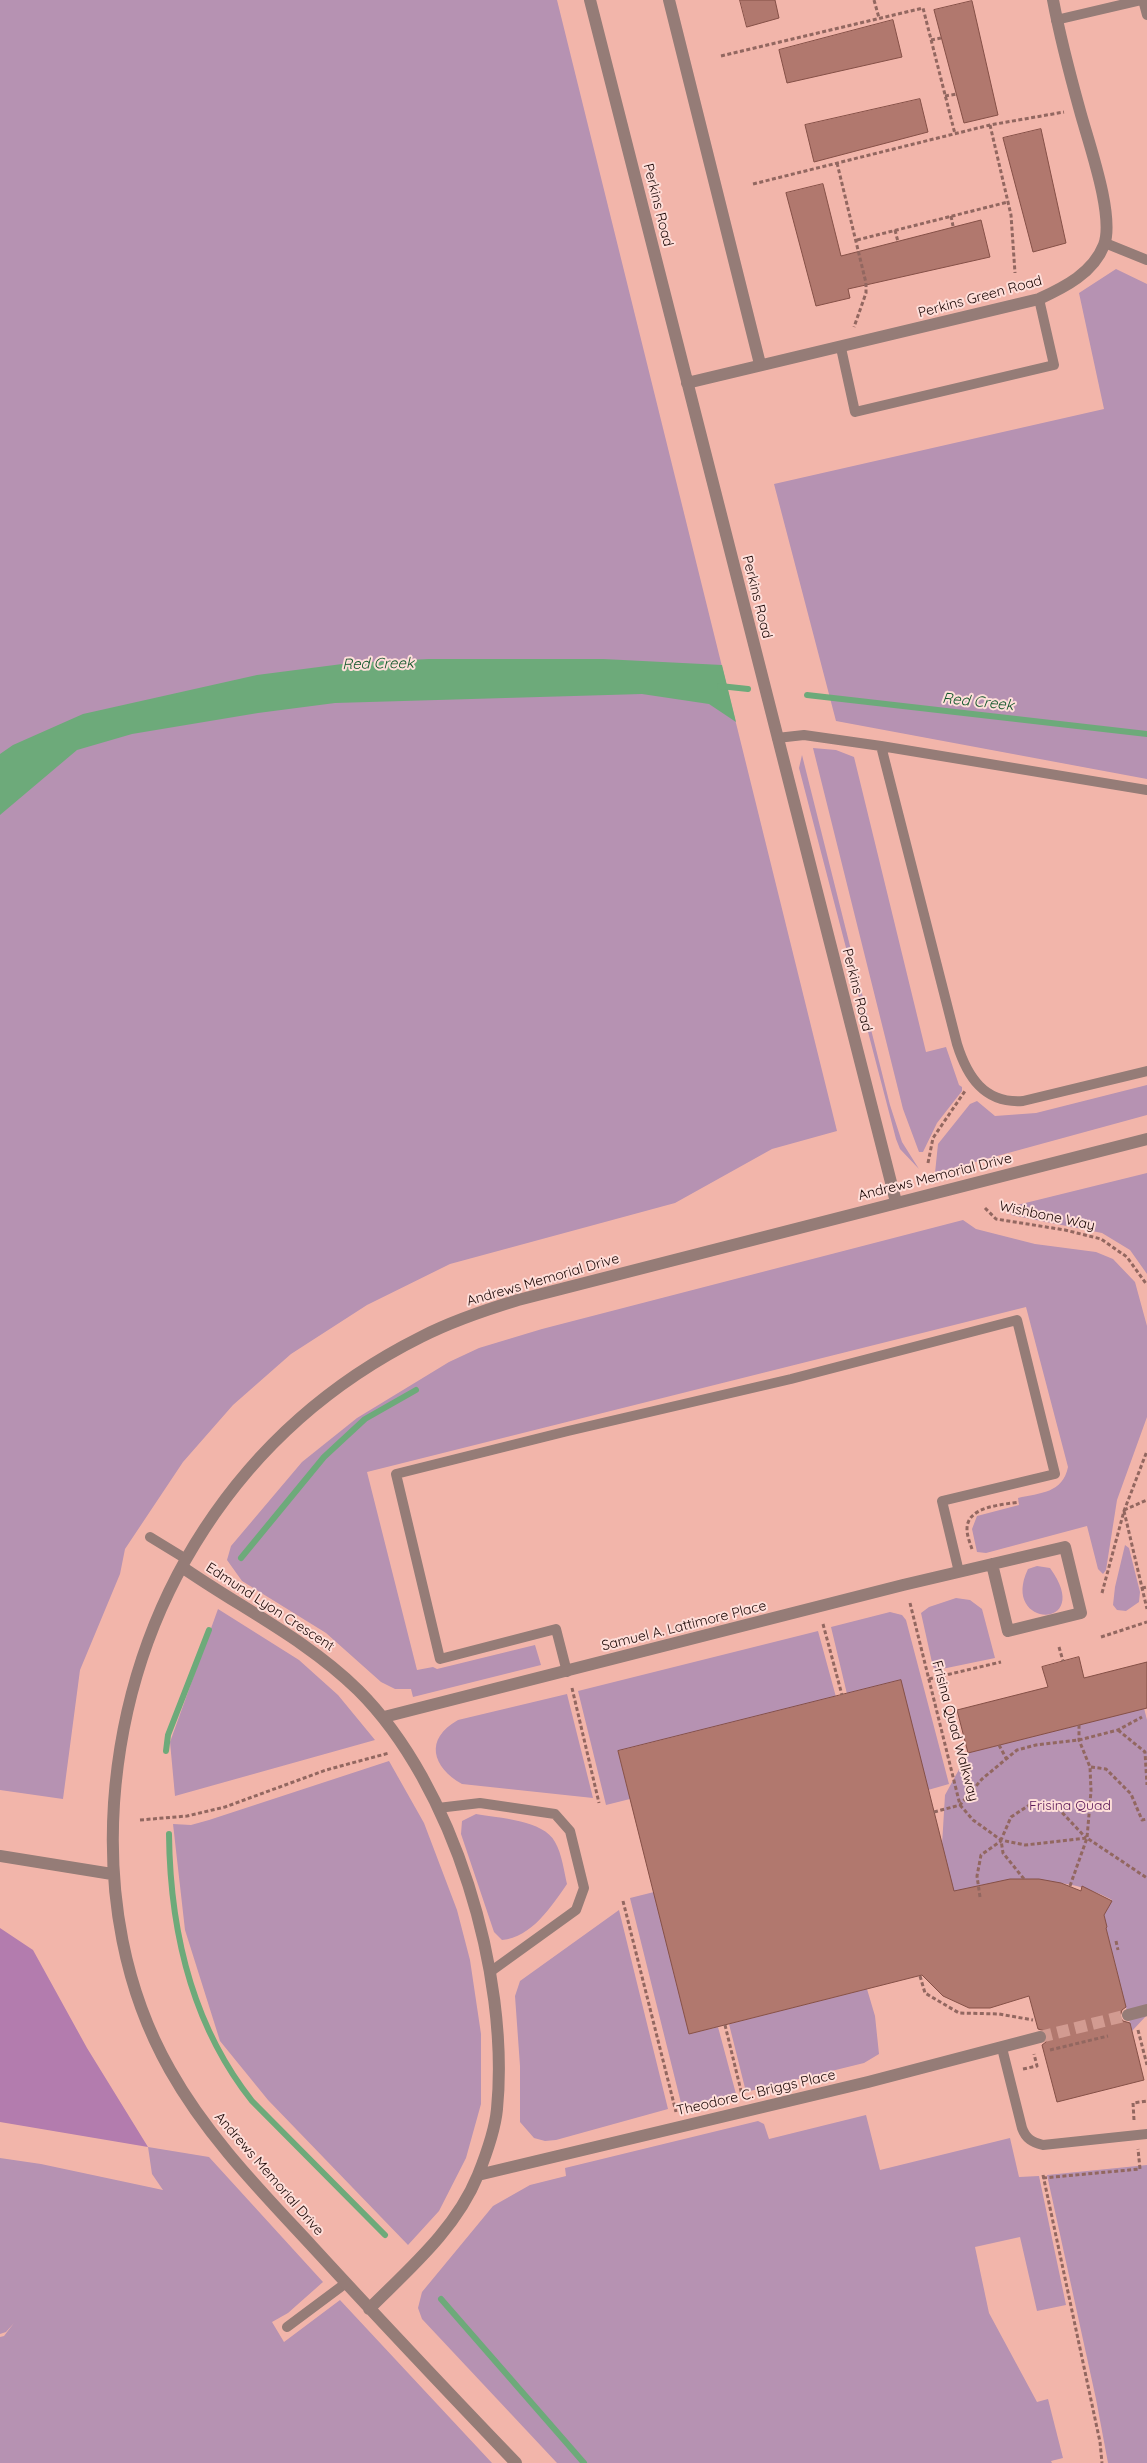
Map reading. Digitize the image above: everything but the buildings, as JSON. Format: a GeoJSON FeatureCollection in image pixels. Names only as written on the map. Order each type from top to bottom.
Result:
{"type":"FeatureCollection","features":[{"type":"Feature","properties":{"kind":"street","name":"Perkins Road"},"geometry":{"type":"LineString","coordinates":[[590,0],[896,1202]]}},
{"type":"Feature","properties":{"kind":"street"},"geometry":{"type":"LineString","coordinates":[[669,0],[760,364]]}},
{"type":"Feature","properties":{"kind":"street"},"geometry":{"type":"LineString","coordinates":[[1053,0],[1056,20],[1079,109],[1104,195],[1105,243]]}},
{"type":"Feature","properties":{"kind":"street","name":"Perkins Green Road"},"geometry":{"type":"LineString","coordinates":[[687,383],[760,364],[843,347],[1039,299],[1066,286],[1094,264],[1105,243]]}},
{"type":"Feature","properties":{"kind":"street","name":"Andrews Memorial Drive"},"geometry":{"type":"LineString","coordinates":[[516,2463],[369,2309],[223,2148],[169,2069],[154,2038],[130,1973],[122,1942],[112,1874],[116,1777],[127,1709],[147,1639],[184,1563],[230,1493],[279,1438],[312,1408],[347,1381],[420,1337],[482,1311],[518,1300],[1147,1139]]}},
{"type":"Feature","properties":{"kind":"street","name":"Samuel A. Lattimore Place"},"geometry":{"type":"LineString","coordinates":[[384,1718],[959,1572],[992,1564],[1065,1547],[1081,1613],[1008,1631],[992,1564]]}},
{"type":"Feature","properties":{"kind":"street","name":"Edmund Lyon Crescent"},"geometry":{"type":"LineString","coordinates":[[184,1563],[332,1665],[384,1718],[407,1752],[438,1808],[467,1882],[490,1972],[498,2050],[497,2111],[478,2175],[454,2218],[435,2242],[369,2309]]}},
{"type":"Feature","properties":{"kind":"street"},"geometry":{"type":"LineString","coordinates":[[0,1856],[112,1874]]}},
{"type":"Feature","properties":{"kind":"street"},"geometry":{"type":"LineString","coordinates":[[1128,2015],[1147,2010]]}},
{"type":"Feature","properties":{"kind":"street","name":"Theodore C. Briggs Place"},"geometry":{"type":"LineString","coordinates":[[478,2175],[1002,2048],[1040,2037]]}},
{"type":"Feature","properties":{"kind":"lane"},"geometry":{"type":"LineString","coordinates":[[1056,20],[1143,0],[1147,15]]}},
{"type":"Feature","properties":{"kind":"lane"},"geometry":{"type":"LineString","coordinates":[[1105,243],[1147,260]]}},
{"type":"Feature","properties":{"kind":"lane"},"geometry":{"type":"LineString","coordinates":[[843,347],[855,412],[1054,365],[1039,299]]}},
{"type":"Feature","properties":{"kind":"lane"},"geometry":{"type":"LineString","coordinates":[[777,738],[804,735],[830,737],[1147,790]]}},
{"type":"Feature","properties":{"kind":"lane"},"geometry":{"type":"LineString","coordinates":[[881,746],[957,1044],[964,1065],[972,1080],[991,1095],[1013,1102],[1147,1071]]}},
{"type":"Feature","properties":{"kind":"lane"},"geometry":{"type":"LineString","coordinates":[[567,1672],[556,1629],[440,1658],[396,1474],[577,1428],[792,1379],[1017,1320],[1055,1474],[942,1501],[959,1572]]}},
{"type":"Feature","properties":{"kind":"lane"},"geometry":{"type":"LineString","coordinates":[[150,1537],[184,1563]]}},
{"type":"Feature","properties":{"kind":"lane"},"geometry":{"type":"LineString","coordinates":[[438,1808],[480,1803],[555,1814],[570,1830],[584,1888],[576,1910],[490,1972]]}},
{"type":"Feature","properties":{"kind":"lane"},"geometry":{"type":"LineString","coordinates":[[1002,2048],[1022,2128],[1025,2136],[1033,2142],[1043,2145],[1147,2134]]}},
{"type":"Feature","properties":{"kind":"lane"},"geometry":{"type":"LineString","coordinates":[[287,2327],[346,2283]]}},
{"type":"Feature","properties":{"kind":"path"},"geometry":{"type":"LineString","coordinates":[[874,0],[879,18]]}},
{"type":"Feature","properties":{"kind":"path"},"geometry":{"type":"LineString","coordinates":[[721,56],[923,8],[955,134]]}},
{"type":"Feature","properties":{"kind":"path"},"geometry":{"type":"LineString","coordinates":[[931,40],[941,38]]}},
{"type":"Feature","properties":{"kind":"path"},"geometry":{"type":"LineString","coordinates":[[945,96],[957,94]]}},
{"type":"Feature","properties":{"kind":"path"},"geometry":{"type":"LineString","coordinates":[[753,184],[990,125],[1079,109]]}},
{"type":"Feature","properties":{"kind":"path"},"geometry":{"type":"LineString","coordinates":[[990,125],[1008,202],[1015,273]]}},
{"type":"Feature","properties":{"kind":"path"},"geometry":{"type":"LineString","coordinates":[[837,163],[857,240],[866,293],[843,347]]}},
{"type":"Feature","properties":{"kind":"path"},"geometry":{"type":"LineString","coordinates":[[857,240],[1008,202]]}},
{"type":"Feature","properties":{"kind":"path"},"geometry":{"type":"LineString","coordinates":[[951,216],[953,226]]}},
{"type":"Feature","properties":{"kind":"path"},"geometry":{"type":"LineString","coordinates":[[895,230],[898,242]]}},
{"type":"Feature","properties":{"kind":"path"},"geometry":{"type":"LineString","coordinates":[[928,1163],[932,1138],[972,1080]]}},
{"type":"Feature","properties":{"kind":"path","name":"Wishbone Way"},"geometry":{"type":"LineString","coordinates":[[985,1208],[996,1219],[1065,1230],[1100,1239],[1127,1256],[1147,1285]]}},
{"type":"Feature","properties":{"kind":"path"},"geometry":{"type":"LineString","coordinates":[[1102,1593],[1124,1511],[1147,1451]]}},
{"type":"Feature","properties":{"kind":"path"},"geometry":{"type":"LineString","coordinates":[[1124,1511],[1147,1500]]}},
{"type":"Feature","properties":{"kind":"path"},"geometry":{"type":"LineString","coordinates":[[972,1549],[967,1529],[970,1519],[977,1512],[1019,1502]]}},
{"type":"Feature","properties":{"kind":"path"},"geometry":{"type":"LineString","coordinates":[[1124,1511],[1147,1609]]}},
{"type":"Feature","properties":{"kind":"path"},"geometry":{"type":"LineString","coordinates":[[1142,1588],[1147,1587]]}},
{"type":"Feature","properties":{"kind":"path","name":"Frisina Quad Walkway"},"geometry":{"type":"LineString","coordinates":[[910,1603],[960,1805],[973,1820],[1001,1840],[1025,1845],[1087,1838]]}},
{"type":"Feature","properties":{"kind":"path"},"geometry":{"type":"LineString","coordinates":[[1101,1636],[1147,1622]]}},
{"type":"Feature","properties":{"kind":"path"},"geometry":{"type":"LineString","coordinates":[[823,1624],[842,1695]]}},
{"type":"Feature","properties":{"kind":"path"},"geometry":{"type":"LineString","coordinates":[[1059,1648],[1063,1661]]}},
{"type":"Feature","properties":{"kind":"path"},"geometry":{"type":"LineString","coordinates":[[929,1679],[1001,1662]]}},
{"type":"Feature","properties":{"kind":"path"},"geometry":{"type":"LineString","coordinates":[[572,1688],[599,1803]]}},
{"type":"Feature","properties":{"kind":"path"},"geometry":{"type":"LineString","coordinates":[[934,1812],[960,1805],[982,1779],[1017,1750],[1036,1745],[1079,1740],[1118,1730],[1142,1717]]}},
{"type":"Feature","properties":{"kind":"path"},"geometry":{"type":"LineString","coordinates":[[1070,1886],[1087,1838],[1090,1766],[1079,1740],[1079,1725]]}},
{"type":"Feature","properties":{"kind":"path"},"geometry":{"type":"LineString","coordinates":[[1118,1730],[1146,1752],[1147,1785]]}},
{"type":"Feature","properties":{"kind":"path"},"geometry":{"type":"LineString","coordinates":[[999,1745],[1006,1758]]}},
{"type":"Feature","properties":{"kind":"path"},"geometry":{"type":"LineString","coordinates":[[140,1820],[187,1816],[225,1807],[326,1770],[392,1752]]}},
{"type":"Feature","properties":{"kind":"path"},"geometry":{"type":"LineString","coordinates":[[1090,1766],[1106,1769],[1131,1794],[1142,1820],[1147,1819]]}},
{"type":"Feature","properties":{"kind":"path"},"geometry":{"type":"LineString","coordinates":[[980,1898],[977,1876],[980,1855],[1001,1840],[1011,1817],[1031,1804],[1056,1805],[1087,1838],[1147,1878]]}},
{"type":"Feature","properties":{"kind":"path"},"geometry":{"type":"LineString","coordinates":[[1001,1840],[1003,1853],[1024,1879]]}},
{"type":"Feature","properties":{"kind":"path"},"geometry":{"type":"LineString","coordinates":[[623,1901],[676,2112]]}},
{"type":"Feature","properties":{"kind":"path"},"geometry":{"type":"LineString","coordinates":[[1116,1941],[1118,1950]]}},
{"type":"Feature","properties":{"kind":"path"},"geometry":{"type":"LineString","coordinates":[[920,1976],[925,1993],[959,2014],[999,2014],[1036,2021]]}},
{"type":"Feature","properties":{"kind":"path"},"geometry":{"type":"LineString","coordinates":[[725,2025],[743,2095]]}},
{"type":"Feature","properties":{"kind":"path"},"geometry":{"type":"LineString","coordinates":[[1138,2030],[1147,2065]]}},
{"type":"Feature","properties":{"kind":"path"},"geometry":{"type":"LineString","coordinates":[[1034,2054],[1108,2036]]}},
{"type":"Feature","properties":{"kind":"path"},"geometry":{"type":"LineString","coordinates":[[1135,2125],[1133,2103],[1147,2101]]}},
{"type":"Feature","properties":{"kind":"path"},"geometry":{"type":"LineString","coordinates":[[1102,2463],[1100,2442],[1043,2177],[1140,2169],[1138,2148]]}},
{"type":"Feature","properties":{"kind":"green space"},"geometry":{"type":"Polygon","coordinates":[[[0,0],[557,0],[837,1131],[772,1149],[675,1203],[450,1264],[367,1305],[291,1354],[233,1405],[183,1462],[125,1549],[120,1574],[80,1670],[63,1799],[0,1790],[0,0]]]}},
{"type":"Feature","properties":{"kind":"green space"},"geometry":{"type":"Polygon","coordinates":[[[1116,269],[1147,284],[1147,779],[836,721],[774,484],[1104,409],[1079,293],[1116,269]]]}},
{"type":"Feature","properties":{"kind":"green space"},"geometry":{"type":"Polygon","coordinates":[[[813,748],[836,750],[854,757],[926,1052],[946,1047],[959,1085],[962,1087],[962,1091],[937,1123],[923,1152],[919,1152],[903,1109],[813,748]]]}},
{"type":"Feature","properties":{"kind":"green space"},"geometry":{"type":"Polygon","coordinates":[[[802,755],[890,1105],[902,1142],[919,1169],[900,1149],[896,1139],[799,768],[802,755]]]}},
{"type":"Feature","properties":{"kind":"green space"},"geometry":{"type":"Polygon","coordinates":[[[1147,1085],[1147,1115],[935,1173],[938,1144],[970,1104],[977,1101],[995,1116],[1036,1113],[1147,1085]]]}},
{"type":"Feature","properties":{"kind":"green space"},"geometry":{"type":"Polygon","coordinates":[[[1147,1173],[1147,1274],[1130,1250],[1102,1233],[1011,1215],[1009,1207],[1147,1173]]]}},
{"type":"Feature","properties":{"kind":"green space"},"geometry":{"type":"Polygon","coordinates":[[[963,1220],[976,1229],[1035,1244],[1096,1252],[1113,1259],[1135,1282],[1147,1326],[1147,1417],[1117,1500],[1106,1570],[1103,1574],[1098,1569],[1087,1526],[986,1553],[977,1552],[972,1529],[977,1516],[1019,1505],[1018,1498],[1042,1493],[1056,1487],[1065,1476],[1068,1467],[1026,1307],[367,1472],[417,1670],[433,1667],[437,1669],[535,1645],[541,1665],[413,1697],[411,1689],[395,1689],[381,1682],[326,1633],[242,1581],[227,1560],[231,1546],[302,1462],[357,1418],[449,1362],[479,1348],[542,1329],[963,1220]]]}},
{"type":"Feature","properties":{"kind":"green space"},"geometry":{"type":"Polygon","coordinates":[[[1125,1545],[1129,1548],[1140,1592],[1139,1602],[1126,1611],[1117,1610],[1113,1605],[1115,1587],[1125,1545]]]}},
{"type":"Feature","properties":{"kind":"green space"},"geometry":{"type":"Polygon","coordinates":[[[1037,1566],[1050,1568],[1061,1589],[1062,1603],[1056,1612],[1045,1615],[1034,1612],[1026,1603],[1023,1589],[1028,1569],[1037,1566]]]}},
{"type":"Feature","properties":{"kind":"green space"},"geometry":{"type":"Polygon","coordinates":[[[956,1598],[970,1600],[982,1609],[995,1658],[937,1670],[933,1667],[921,1613],[929,1607],[956,1598]]]}},
{"type":"Feature","properties":{"kind":"green space"},"geometry":{"type":"Polygon","coordinates":[[[218,1609],[299,1660],[338,1695],[375,1740],[175,1796],[170,1742],[218,1609]]]}},
{"type":"Feature","properties":{"kind":"green space"},"geometry":{"type":"Polygon","coordinates":[[[890,1612],[902,1615],[906,1620],[949,1784],[928,1790],[847,1694],[831,1627],[890,1612]]]}},
{"type":"Feature","properties":{"kind":"green space"},"geometry":{"type":"Polygon","coordinates":[[[818,1631],[836,1697],[618,1751],[630,1799],[606,1805],[578,1691],[818,1631]]]}},
{"type":"Feature","properties":{"kind":"green space"},"geometry":{"type":"Polygon","coordinates":[[[567,1694],[593,1798],[462,1784],[444,1770],[436,1753],[436,1744],[447,1728],[458,1720],[567,1694]]]}},
{"type":"Feature","properties":{"kind":"green space","name":"Frisina Quad"},"geometry":{"type":"Polygon","coordinates":[[[1144,1708],[1147,1720],[1147,2015],[1132,2031],[1104,1915],[1112,1900],[1077,1886],[1057,1883],[1042,1886],[1024,1879],[981,1885],[954,1893],[942,1845],[945,1795],[968,1753],[1144,1708]]]}},
{"type":"Feature","properties":{"kind":"green space"},"geometry":{"type":"Polygon","coordinates":[[[389,1761],[424,1823],[457,1910],[470,1960],[481,2034],[481,2104],[466,2158],[439,2211],[408,2245],[268,2100],[220,2041],[185,1930],[173,1824],[191,1825],[209,1820],[389,1761]]]}},
{"type":"Feature","properties":{"kind":"green space"},"geometry":{"type":"Polygon","coordinates":[[[476,1814],[520,1821],[541,1829],[555,1842],[561,1857],[567,1884],[540,1920],[513,1938],[502,1940],[494,1932],[461,1834],[462,1821],[476,1814]]]}},
{"type":"Feature","properties":{"kind":"green space"},"geometry":{"type":"Polygon","coordinates":[[[654,1892],[689,2034],[718,2027],[736,2094],[682,2107],[630,1898],[654,1892]]]}},
{"type":"Feature","properties":{"kind":"green space"},"geometry":{"type":"Polygon","coordinates":[[[619,1910],[668,2109],[556,2140],[545,2141],[534,2138],[520,2122],[520,2066],[515,1996],[520,1981],[619,1910]]]}},
{"type":"Feature","properties":{"kind":"green space"},"geometry":{"type":"Polygon","coordinates":[[[867,1989],[875,2016],[879,2054],[864,2063],[746,2092],[729,2024],[867,1989]]]}},
{"type":"Feature","properties":{"kind":"green space"},"geometry":{"type":"Polygon","coordinates":[[[866,2115],[880,2170],[1010,2138],[1019,2177],[1039,2176],[1066,2305],[1037,2311],[1020,2237],[975,2247],[989,2313],[1037,2402],[1048,2399],[1063,2458],[1051,2461],[1052,2463],[557,2463],[422,2319],[418,2308],[422,2292],[493,2206],[530,2185],[566,2176],[565,2168],[758,2121],[764,2124],[769,2139],[866,2115]]]}},
{"type":"Feature","properties":{"kind":"green space"},"geometry":{"type":"Polygon","coordinates":[[[148,2147],[209,2157],[323,2282],[288,2313],[272,2322],[284,2342],[340,2300],[492,2463],[0,2463],[0,2337],[4,2336],[14,2323],[6,2332],[0,2334],[0,2158],[41,2164],[163,2190],[152,2174],[148,2147]]]}},
{"type":"Feature","properties":{"kind":"green space"},"geometry":{"type":"Polygon","coordinates":[[[1147,2165],[1147,2463],[1108,2463],[1096,2399],[1047,2175],[1147,2165]]]}},
{"type":"Feature","properties":{"kind":"shaded area"},"geometry":{"type":"Polygon","coordinates":[[[0,1928],[33,1950],[87,2048],[148,2147],[0,2122],[0,1928]]]}},
{"type":"Feature","properties":{"kind":"water"},"geometry":{"type":"Polygon","coordinates":[[[429,659],[603,659],[722,665],[736,722],[709,704],[642,694],[335,703],[258,713],[132,734],[77,750],[0,815],[0,754],[13,745],[83,714],[257,675],[350,663],[429,659]]]}},
{"type":"Feature","properties":{"kind":"waterway","name":"Red Creek"},"geometry":{"type":"LineString","coordinates":[[720,686],[748,689]]}},
{"type":"Feature","properties":{"kind":"waterway","name":"Red Creek"},"geometry":{"type":"LineString","coordinates":[[807,695],[1147,734]]}},
{"type":"Feature","properties":{"kind":"waterway"},"geometry":{"type":"LineString","coordinates":[[241,1558],[324,1457],[365,1419],[416,1390]]}},
{"type":"Feature","properties":{"kind":"waterway"},"geometry":{"type":"LineString","coordinates":[[166,1751],[168,1735],[209,1630]]}},
{"type":"Feature","properties":{"kind":"waterway"},"geometry":{"type":"LineString","coordinates":[[169,1834],[170,1870],[180,1940],[188,1975],[199,2008],[213,2040],[231,2071],[252,2101],[385,2235]]}},
{"type":"Feature","properties":{"kind":"waterway"},"geometry":{"type":"LineString","coordinates":[[441,2299],[584,2463]]}},
{"type":"Feature","properties":{"kind":"tunnel"},"geometry":{"type":"LineString","coordinates":[[1040,2037],[1128,2015]]}}]}
